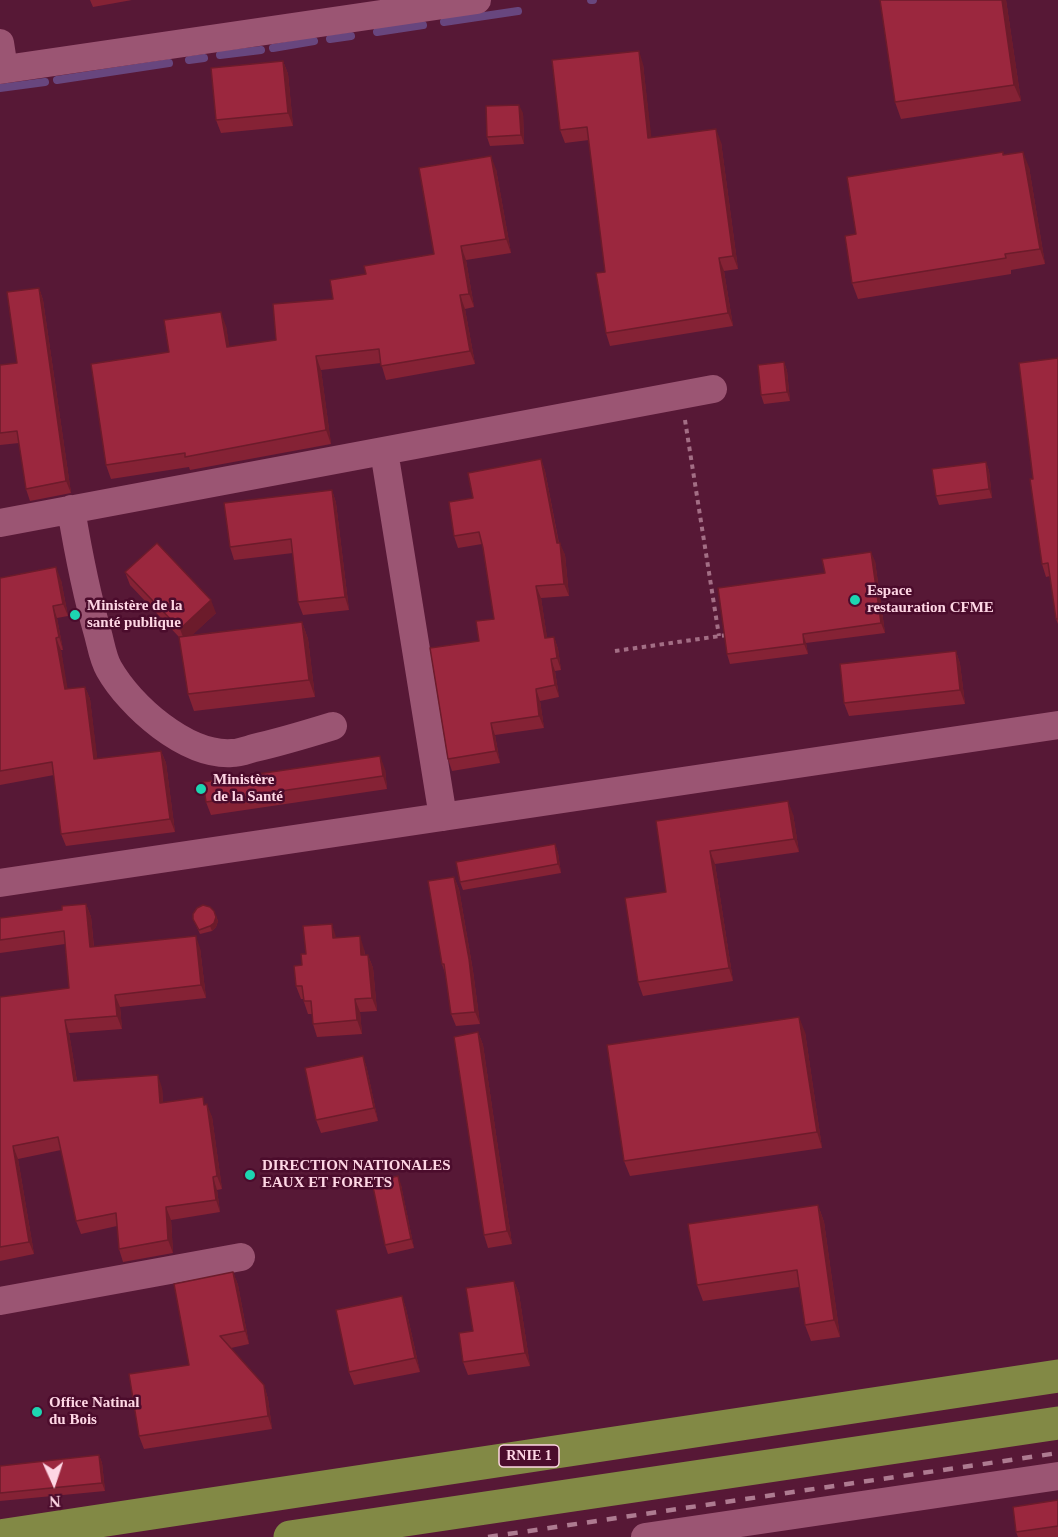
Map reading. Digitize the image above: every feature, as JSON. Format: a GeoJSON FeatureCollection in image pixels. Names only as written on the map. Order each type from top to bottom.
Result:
{"type":"FeatureCollection","features":[{"type":"Feature","properties":{"kind":"highway","name":"RNIE 1"},"geometry":{"type":"LineString","coordinates":[[0,1536],[1058,1376]]}},
{"type":"Feature","properties":{"kind":"highway"},"geometry":{"type":"LineString","coordinates":[[290,1537],[1058,1423]]}},
{"type":"Feature","properties":{"kind":"street"},"geometry":{"type":"LineString","coordinates":[[1,61],[477,0]]}},
{"type":"Feature","properties":{"kind":"street"},"geometry":{"type":"LineString","coordinates":[[0,523],[713,389]]}},
{"type":"Feature","properties":{"kind":"street"},"geometry":{"type":"LineString","coordinates":[[384,451],[443,817]]}},
{"type":"Feature","properties":{"kind":"street"},"geometry":{"type":"LineString","coordinates":[[71,509],[81,568],[108,667],[122,687],[163,729],[187,744],[207,751],[231,753],[287,741],[333,726]]}},
{"type":"Feature","properties":{"kind":"street"},"geometry":{"type":"LineString","coordinates":[[0,883],[1058,725]]}},
{"type":"Feature","properties":{"kind":"street"},"geometry":{"type":"LineString","coordinates":[[0,1301],[242,1257]]}},
{"type":"Feature","properties":{"kind":"street"},"geometry":{"type":"LineString","coordinates":[[645,1537],[1058,1476]]}},
{"type":"Feature","properties":{"kind":"path"},"geometry":{"type":"LineString","coordinates":[[682,396],[719,636]]}},
{"type":"Feature","properties":{"kind":"path"},"geometry":{"type":"LineString","coordinates":[[615,651],[727,635]]}},
{"type":"Feature","properties":{"kind":"building"},"geometry":{"type":"Polygon","coordinates":[[[880,0],[1002,0],[1014,85],[895,102],[880,0]]]}},
{"type":"Feature","properties":{"kind":"building"},"geometry":{"type":"Polygon","coordinates":[[[639,51],[648,138],[716,129],[733,256],[719,258],[728,313],[606,333],[596,273],[605,272],[587,127],[560,130],[552,60],[639,51]]]}},
{"type":"Feature","properties":{"kind":"building"},"geometry":{"type":"Polygon","coordinates":[[[283,61],[288,113],[216,120],[211,68],[283,61]]]}},
{"type":"Feature","properties":{"kind":"building"},"geometry":{"type":"Polygon","coordinates":[[[519,105],[521,135],[487,137],[486,106],[519,105]]]}},
{"type":"Feature","properties":{"kind":"building"},"geometry":{"type":"Polygon","coordinates":[[[1003,152],[1003,155],[1023,152],[1040,249],[1005,254],[1006,258],[852,283],[845,236],[856,234],[847,177],[1003,152]]]}},
{"type":"Feature","properties":{"kind":"building"},"geometry":{"type":"Polygon","coordinates":[[[491,156],[506,239],[461,246],[469,294],[460,295],[470,351],[381,366],[379,349],[316,356],[326,430],[185,457],[185,453],[106,465],[91,364],[169,352],[164,320],[221,312],[227,347],[276,340],[273,304],[333,299],[330,280],[366,274],[364,266],[434,254],[419,168],[491,156]]]}},
{"type":"Feature","properties":{"kind":"building"},"geometry":{"type":"Polygon","coordinates":[[[39,288],[66,481],[26,489],[17,431],[0,433],[0,365],[17,363],[7,292],[39,288]]]}},
{"type":"Feature","properties":{"kind":"building"},"geometry":{"type":"Polygon","coordinates":[[[1058,358],[1058,619],[1056,619],[1048,563],[1042,564],[1030,479],[1033,479],[1019,363],[1058,358]]]}},
{"type":"Feature","properties":{"kind":"building"},"geometry":{"type":"Polygon","coordinates":[[[784,362],[787,392],[761,395],[758,365],[784,362]]]}},
{"type":"Feature","properties":{"kind":"building"},"geometry":{"type":"Polygon","coordinates":[[[541,459],[557,543],[560,543],[564,584],[536,586],[545,638],[554,637],[557,658],[551,659],[555,685],[536,689],[539,716],[491,723],[496,751],[448,759],[430,648],[479,641],[476,621],[494,619],[479,532],[454,536],[449,502],[473,498],[468,473],[541,459]]]}},
{"type":"Feature","properties":{"kind":"building"},"geometry":{"type":"Polygon","coordinates":[[[986,462],[989,489],[936,496],[932,469],[986,462]]]}},
{"type":"Feature","properties":{"kind":"building"},"geometry":{"type":"Polygon","coordinates":[[[332,490],[345,597],[298,602],[291,539],[230,547],[224,503],[332,490]]]}},
{"type":"Feature","properties":{"kind":"building"},"geometry":{"type":"Polygon","coordinates":[[[157,543],[211,600],[180,629],[125,572],[157,543]]]}},
{"type":"Feature","properties":{"kind":"building"},"geometry":{"type":"Polygon","coordinates":[[[871,552],[881,623],[803,634],[804,644],[727,654],[718,588],[825,573],[822,559],[871,552]]]}},
{"type":"Feature","properties":{"kind":"building"},"geometry":{"type":"Polygon","coordinates":[[[56,567],[63,604],[53,606],[65,689],[85,687],[94,759],[161,751],[170,819],[61,834],[52,762],[0,771],[0,578],[56,567]]]}},
{"type":"Feature","properties":{"kind":"building"},"geometry":{"type":"Polygon","coordinates":[[[302,622],[309,680],[188,694],[179,637],[302,622]]]}},
{"type":"Feature","properties":{"kind":"building"},"geometry":{"type":"Polygon","coordinates":[[[956,651],[960,690],[844,703],[840,664],[956,651]]]}},
{"type":"Feature","properties":{"kind":"building"},"geometry":{"type":"Polygon","coordinates":[[[380,756],[383,776],[206,802],[203,782],[380,756]]]}},
{"type":"Feature","properties":{"kind":"building"},"geometry":{"type":"Polygon","coordinates":[[[788,801],[794,839],[710,851],[729,968],[638,982],[625,898],[666,892],[656,821],[788,801]]]}},
{"type":"Feature","properties":{"kind":"building"},"geometry":{"type":"Polygon","coordinates":[[[555,844],[558,864],[460,882],[456,862],[555,844]]]}},
{"type":"Feature","properties":{"kind":"building"},"geometry":{"type":"Polygon","coordinates":[[[454,877],[469,959],[475,1012],[451,1014],[428,881],[454,877]]]}},
{"type":"Feature","properties":{"kind":"building"},"geometry":{"type":"Polygon","coordinates":[[[86,904],[90,947],[196,936],[201,985],[115,995],[117,1016],[65,1020],[74,1081],[158,1075],[160,1103],[203,1097],[204,1105],[207,1104],[217,1176],[213,1177],[216,1200],[166,1207],[168,1240],[119,1249],[116,1213],[76,1221],[58,1137],[13,1146],[29,1242],[0,1247],[0,997],[69,988],[64,931],[0,940],[0,918],[62,910],[62,906],[86,904]]]}},
{"type":"Feature","properties":{"kind":"building"},"geometry":{"type":"Polygon","coordinates":[[[203,905],[210,907],[216,917],[214,923],[199,930],[193,914],[203,905]]]}},
{"type":"Feature","properties":{"kind":"building"},"geometry":{"type":"Polygon","coordinates":[[[332,924],[333,938],[360,936],[361,955],[368,955],[372,998],[355,999],[357,1020],[313,1024],[311,1001],[304,1001],[302,986],[296,986],[294,966],[302,965],[301,954],[306,954],[303,926],[332,924]]]}},
{"type":"Feature","properties":{"kind":"building"},"geometry":{"type":"Polygon","coordinates":[[[799,1017],[817,1132],[624,1161],[607,1045],[799,1017]]]}},
{"type":"Feature","properties":{"kind":"building"},"geometry":{"type":"Polygon","coordinates":[[[478,1032],[507,1231],[484,1235],[454,1037],[478,1032]]]}},
{"type":"Feature","properties":{"kind":"building"},"geometry":{"type":"Polygon","coordinates":[[[363,1056],[374,1108],[316,1120],[305,1068],[363,1056]]]}},
{"type":"Feature","properties":{"kind":"building"},"geometry":{"type":"Polygon","coordinates":[[[398,1176],[411,1239],[385,1245],[372,1182],[398,1176]]]}},
{"type":"Feature","properties":{"kind":"building"},"geometry":{"type":"Polygon","coordinates":[[[818,1205],[834,1320],[805,1325],[797,1270],[697,1285],[688,1224],[818,1205]]]}},
{"type":"Feature","properties":{"kind":"building"},"geometry":{"type":"Polygon","coordinates":[[[233,1272],[245,1331],[220,1336],[264,1385],[268,1416],[139,1436],[129,1374],[189,1365],[174,1284],[233,1272]]]}},
{"type":"Feature","properties":{"kind":"building"},"geometry":{"type":"Polygon","coordinates":[[[514,1281],[525,1353],[463,1362],[459,1333],[473,1331],[466,1288],[514,1281]]]}},
{"type":"Feature","properties":{"kind":"building"},"geometry":{"type":"Polygon","coordinates":[[[402,1296],[415,1358],[349,1372],[336,1310],[402,1296]]]}},
{"type":"Feature","properties":{"kind":"building"},"geometry":{"type":"Polygon","coordinates":[[[99,1455],[102,1483],[0,1493],[0,1466],[99,1455]]]}},
{"type":"Feature","properties":{"kind":"building"},"geometry":{"type":"Polygon","coordinates":[[[1058,1500],[1058,1526],[1016,1532],[1013,1507],[1058,1500]]]}},
{"type":"Feature","properties":{"kind":"waterway"},"geometry":{"type":"LineString","coordinates":[[444,22],[518,11]]}},
{"type":"Feature","properties":{"kind":"waterway"},"geometry":{"type":"LineString","coordinates":[[377,32],[423,25]]}},
{"type":"Feature","properties":{"kind":"waterway"},"geometry":{"type":"LineString","coordinates":[[330,39],[351,36]]}},
{"type":"Feature","properties":{"kind":"waterway"},"geometry":{"type":"LineString","coordinates":[[273,48],[314,41]]}},
{"type":"Feature","properties":{"kind":"waterway"},"geometry":{"type":"LineString","coordinates":[[220,55],[261,50]]}},
{"type":"Feature","properties":{"kind":"waterway"},"geometry":{"type":"LineString","coordinates":[[189,60],[204,58]]}},
{"type":"Feature","properties":{"kind":"waterway"},"geometry":{"type":"LineString","coordinates":[[57,80],[169,63]]}},
{"type":"Feature","properties":{"kind":"waterway"},"geometry":{"type":"LineString","coordinates":[[0,88],[45,82]]}},
{"type":"Feature","properties":{"kind":"railway"},"geometry":{"type":"LineString","coordinates":[[488,1537],[1058,1453]]}},
{"type":"Feature","properties":{"kind":"place","name":"Espace restauration CFME"},"geometry":{"type":"Point","coordinates":[855,600]}},
{"type":"Feature","properties":{"kind":"place","name":"Ministère de la santé publique"},"geometry":{"type":"Point","coordinates":[75,615]}},
{"type":"Feature","properties":{"kind":"place","name":"Ministère de la Santé"},"geometry":{"type":"Point","coordinates":[201,789]}},
{"type":"Feature","properties":{"kind":"place","name":"DIRECTION NATIONALES EAUX ET FORETS"},"geometry":{"type":"Point","coordinates":[250,1175]}},
{"type":"Feature","properties":{"kind":"place","name":"Office Natinal du Bois"},"geometry":{"type":"Point","coordinates":[37,1412]}}]}
